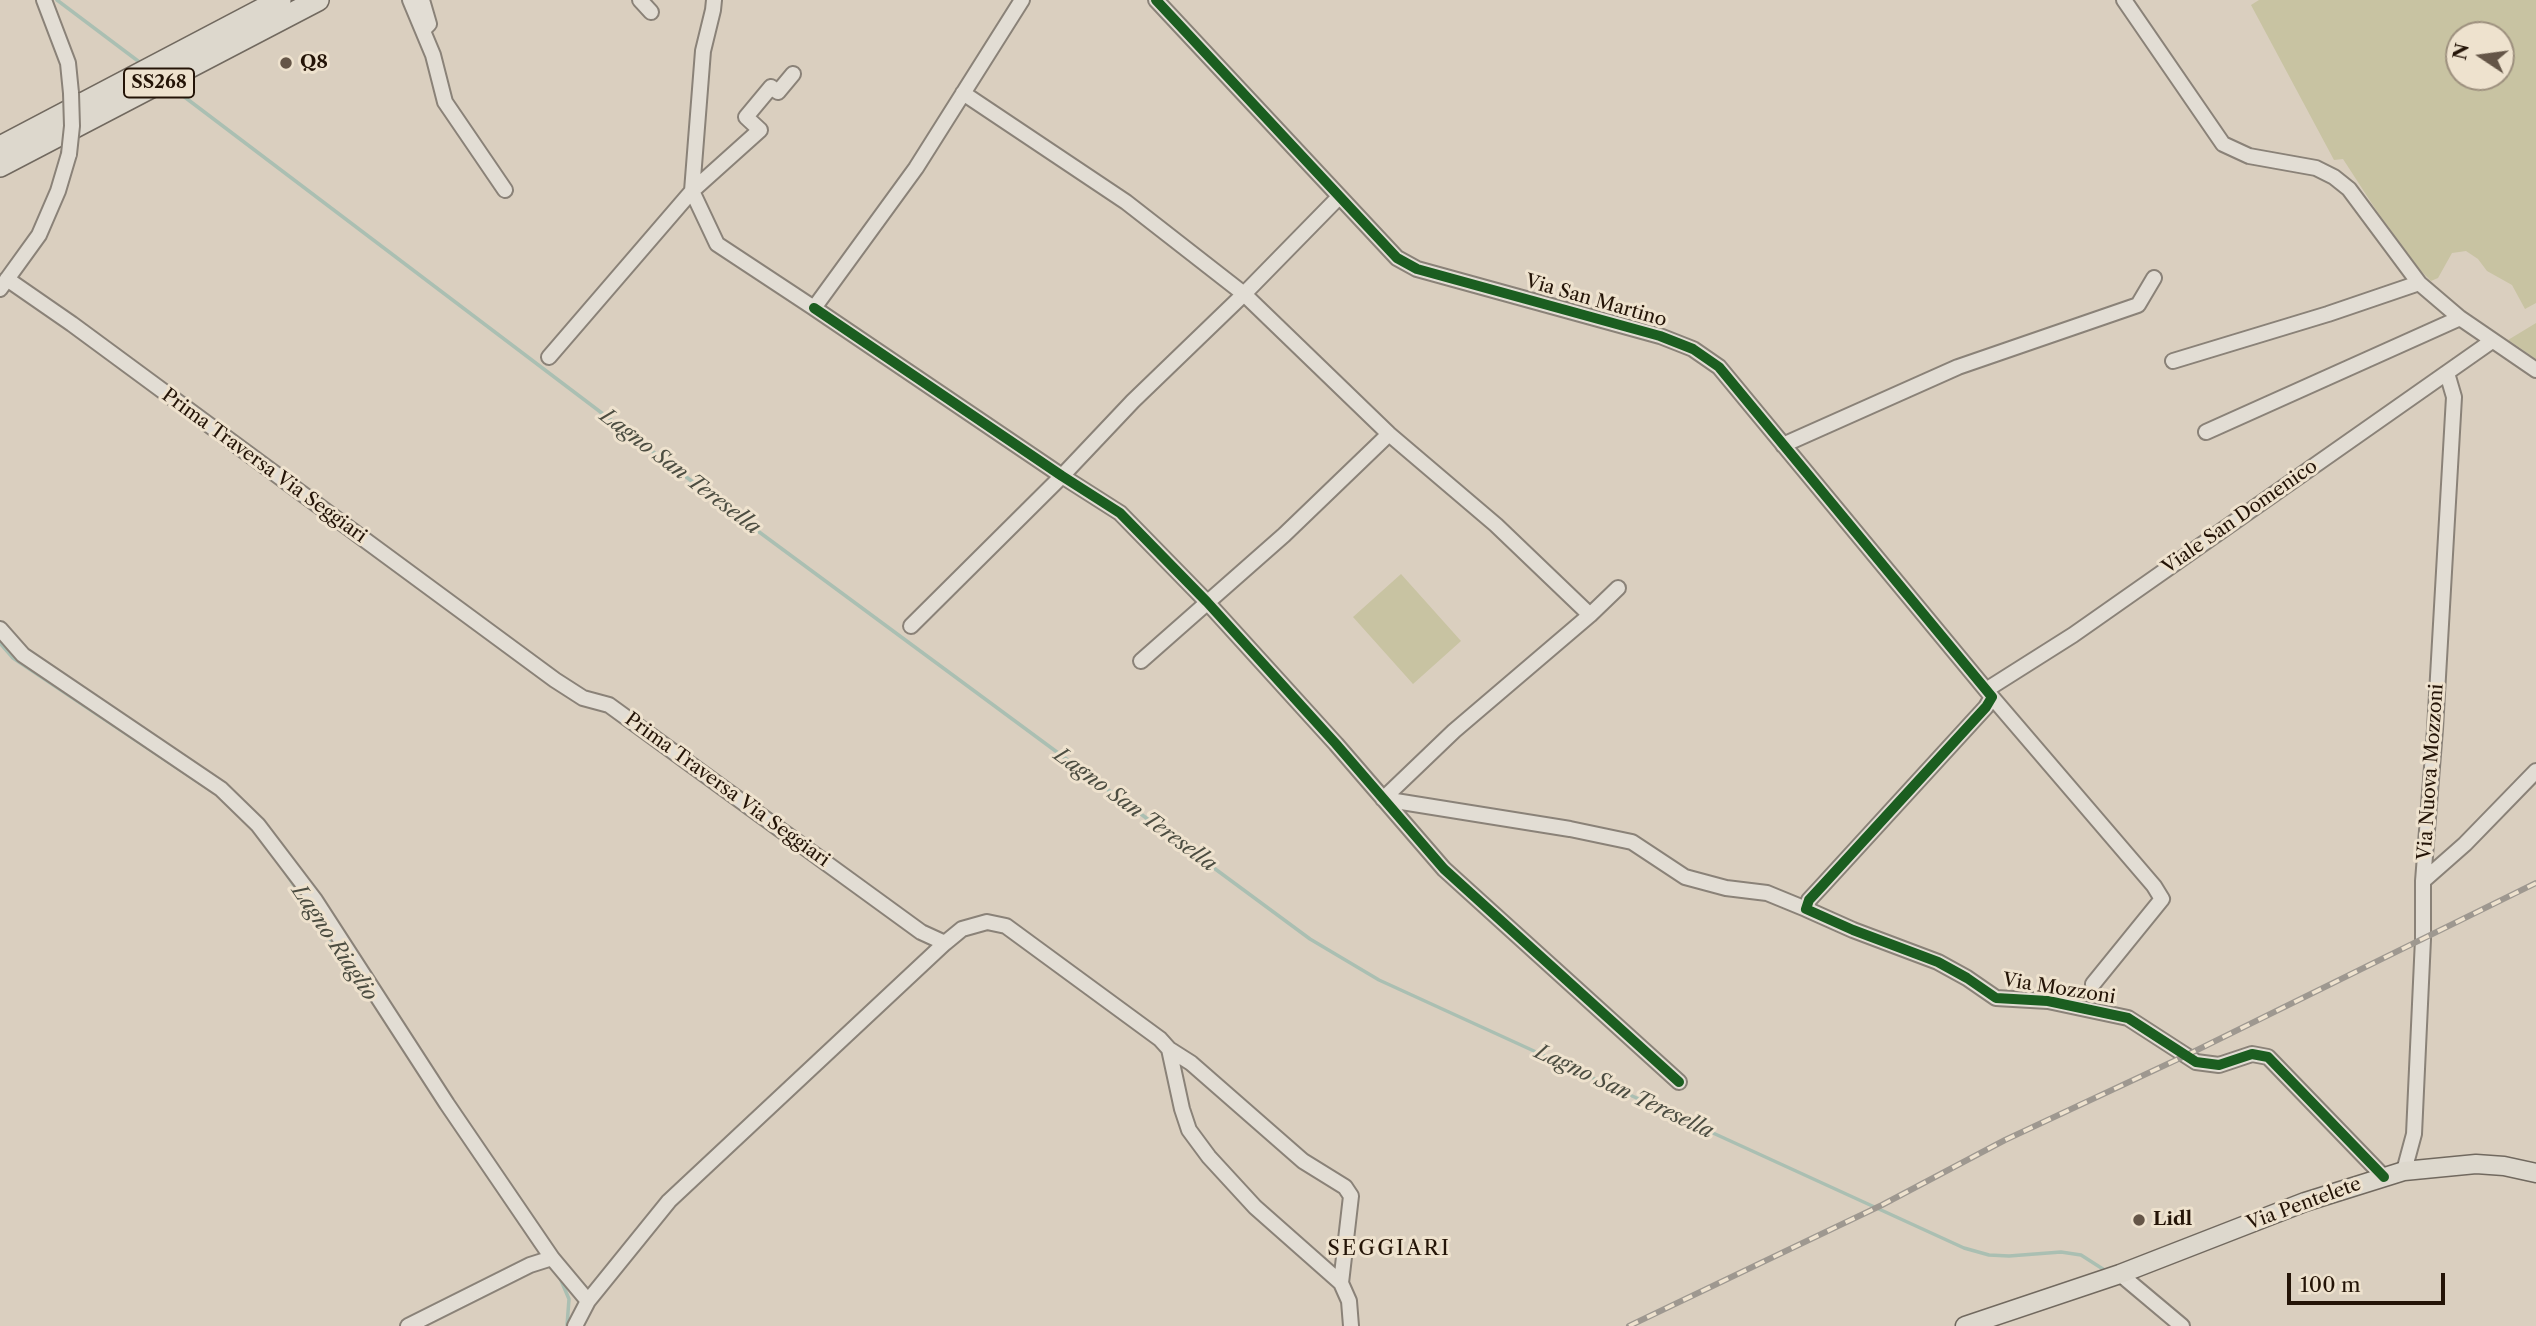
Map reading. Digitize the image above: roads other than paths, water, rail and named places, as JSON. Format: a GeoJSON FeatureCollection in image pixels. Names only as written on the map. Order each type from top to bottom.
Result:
{"type":"FeatureCollection","features":[{"type":"Feature","properties":{"kind":"highway","name":"SS268"},"geometry":{"type":"LineString","coordinates":[[0,146],[281,0]]}},
{"type":"Feature","properties":{"kind":"highway","name":"SS268"},"geometry":{"type":"LineString","coordinates":[[0,166],[318,0]]}},
{"type":"Feature","properties":{"kind":"main road","name":"Via Pentelete"},"geometry":{"type":"LineString","coordinates":[[1965,1326],[2120,1274],[2305,1202],[2404,1171],[2476,1164],[2504,1166],[2536,1173]]}},
{"type":"Feature","properties":{"kind":"street"},"geometry":{"type":"LineString","coordinates":[[410,0],[424,29],[445,102],[505,190]]}},
{"type":"Feature","properties":{"kind":"street"},"geometry":{"type":"LineString","coordinates":[[422,0],[429,24],[424,29]]}},
{"type":"Feature","properties":{"kind":"street"},"geometry":{"type":"LineString","coordinates":[[640,0],[651,12]]}},
{"type":"Feature","properties":{"kind":"street"},"geometry":{"type":"LineString","coordinates":[[714,0],[703,51],[692,191],[717,244],[1120,513],[1207,603],[1444,869],[1679,1082]]}},
{"type":"Feature","properties":{"kind":"street"},"geometry":{"type":"LineString","coordinates":[[814,308],[916,167],[1022,0]]}},
{"type":"Feature","properties":{"kind":"street","name":"Via San Martino"},"geometry":{"type":"LineString","coordinates":[[1156,0],[1397,258],[1417,269],[1660,337],[1693,349],[1719,367],[2162,899],[2093,984]]}},
{"type":"Feature","properties":{"kind":"street"},"geometry":{"type":"LineString","coordinates":[[2124,0],[2223,144],[2249,156],[2316,168],[2334,177],[2349,189],[2418,283],[2460,318],[2536,370]]}},
{"type":"Feature","properties":{"kind":"street"},"geometry":{"type":"LineString","coordinates":[[4,284],[39,235],[58,191],[69,154],[72,117],[68,64],[46,5]]}},
{"type":"Feature","properties":{"kind":"street"},"geometry":{"type":"LineString","coordinates":[[548,357],[692,191],[760,130],[746,117],[771,87],[778,92],[793,74]]}},
{"type":"Feature","properties":{"kind":"street"},"geometry":{"type":"LineString","coordinates":[[963,93],[1126,202],[1244,294],[1389,434],[1496,525],[1590,615]]}},
{"type":"Feature","properties":{"kind":"street"},"geometry":{"type":"LineString","coordinates":[[911,626],[1339,197]]}},
{"type":"Feature","properties":{"kind":"street"},"geometry":{"type":"LineString","coordinates":[[1783,445],[1958,367],[2137,305],[2154,278]]}},
{"type":"Feature","properties":{"kind":"street"},"geometry":{"type":"LineString","coordinates":[[2173,361],[2328,314],[2418,283]]}},
{"type":"Feature","properties":{"kind":"street","name":"Prima Traversa Via Seggiari"},"geometry":{"type":"LineString","coordinates":[[4,284],[72,324],[555,680],[583,698],[609,705],[921,932],[945,943]]}},
{"type":"Feature","properties":{"kind":"street"},"geometry":{"type":"LineString","coordinates":[[2206,432],[2460,318]]}},
{"type":"Feature","properties":{"kind":"street","name":"Viale San Domenico"},"geometry":{"type":"LineString","coordinates":[[1989,694],[2492,341]]}},
{"type":"Feature","properties":{"kind":"street","name":"Via Nuova Mozzoni"},"geometry":{"type":"LineString","coordinates":[[2404,1171],[2414,1134],[2423,881],[2435,729],[2454,397],[2447,373]]}},
{"type":"Feature","properties":{"kind":"street"},"geometry":{"type":"LineString","coordinates":[[1141,661],[1284,535],[1389,434]]}},
{"type":"Feature","properties":{"kind":"street"},"geometry":{"type":"LineString","coordinates":[[1383,799],[1454,731],[1618,588]]}},
{"type":"Feature","properties":{"kind":"street"},"geometry":{"type":"LineString","coordinates":[[0,629],[23,655],[221,789],[258,825],[315,900],[552,1258],[588,1301]]}},
{"type":"Feature","properties":{"kind":"street"},"geometry":{"type":"LineString","coordinates":[[1806,909],[1809,900],[1986,707],[1989,694]]}},
{"type":"Feature","properties":{"kind":"street"},"geometry":{"type":"LineString","coordinates":[[2423,881],[2465,844],[2536,771]]}},
{"type":"Feature","properties":{"kind":"street","name":"Via Mozzoni"},"geometry":{"type":"LineString","coordinates":[[1383,799],[1570,829],[1632,842],[1685,877],[1726,888],[1767,893],[1952,968],[1996,998],[2048,1001],[2128,1018],[2196,1062],[2219,1065],[2252,1054],[2268,1057],[2384,1177]]}},
{"type":"Feature","properties":{"kind":"street"},"geometry":{"type":"LineString","coordinates":[[575,1326],[588,1301],[669,1201],[945,943],[962,929],[987,922],[1006,926],[1160,1039],[1303,1161],[1345,1187],[1351,1196],[1342,1283],[1349,1301],[1352,1326]]}},
{"type":"Feature","properties":{"kind":"street"},"geometry":{"type":"LineString","coordinates":[[1169,1049],[1189,1130],[1209,1157],[1255,1207],[1342,1283]]}},
{"type":"Feature","properties":{"kind":"street"},"geometry":{"type":"LineString","coordinates":[[408,1326],[530,1265],[552,1258]]}},
{"type":"Feature","properties":{"kind":"street"},"geometry":{"type":"LineString","coordinates":[[2120,1274],[2182,1326]]}},
{"type":"Feature","properties":{"kind":"waterway"},"geometry":{"type":"LineString","coordinates":[[57,0],[142,64]]}},
{"type":"Feature","properties":{"kind":"waterway","name":"Lagno San Teresella"},"geometry":{"type":"LineString","coordinates":[[170,86],[751,526],[1310,939],[1379,980],[1964,1248],[1989,1255],[2061,1252],[2081,1255],[2106,1271]]}},
{"type":"Feature","properties":{"kind":"waterway","name":"Lagno Riaglio"},"geometry":{"type":"LineString","coordinates":[[0,643],[13,658],[213,792]]}},
{"type":"Feature","properties":{"kind":"waterway","name":"Lagno Riaglio"},"geometry":{"type":"LineString","coordinates":[[285,872],[365,991]]}},
{"type":"Feature","properties":{"kind":"waterway","name":"Lagno Riaglio"},"geometry":{"type":"LineString","coordinates":[[560,1278],[569,1299],[567,1326]]}},
{"type":"Feature","properties":{"kind":"railway"},"geometry":{"type":"LineString","coordinates":[[1629,1326],[1882,1205],[2005,1140],[2191,1053],[2536,883]]}},
{"type":"Feature","properties":{"kind":"place","name":"Q8"},"geometry":{"type":"Point","coordinates":[286,63]}},
{"type":"Feature","properties":{"kind":"place","name":"Lidl"},"geometry":{"type":"Point","coordinates":[2139,1220]}},
{"type":"Feature","properties":{"kind":"district","name":"SEGGIARI"},"geometry":{"type":"Point","coordinates":[1389,1249]}}]}
